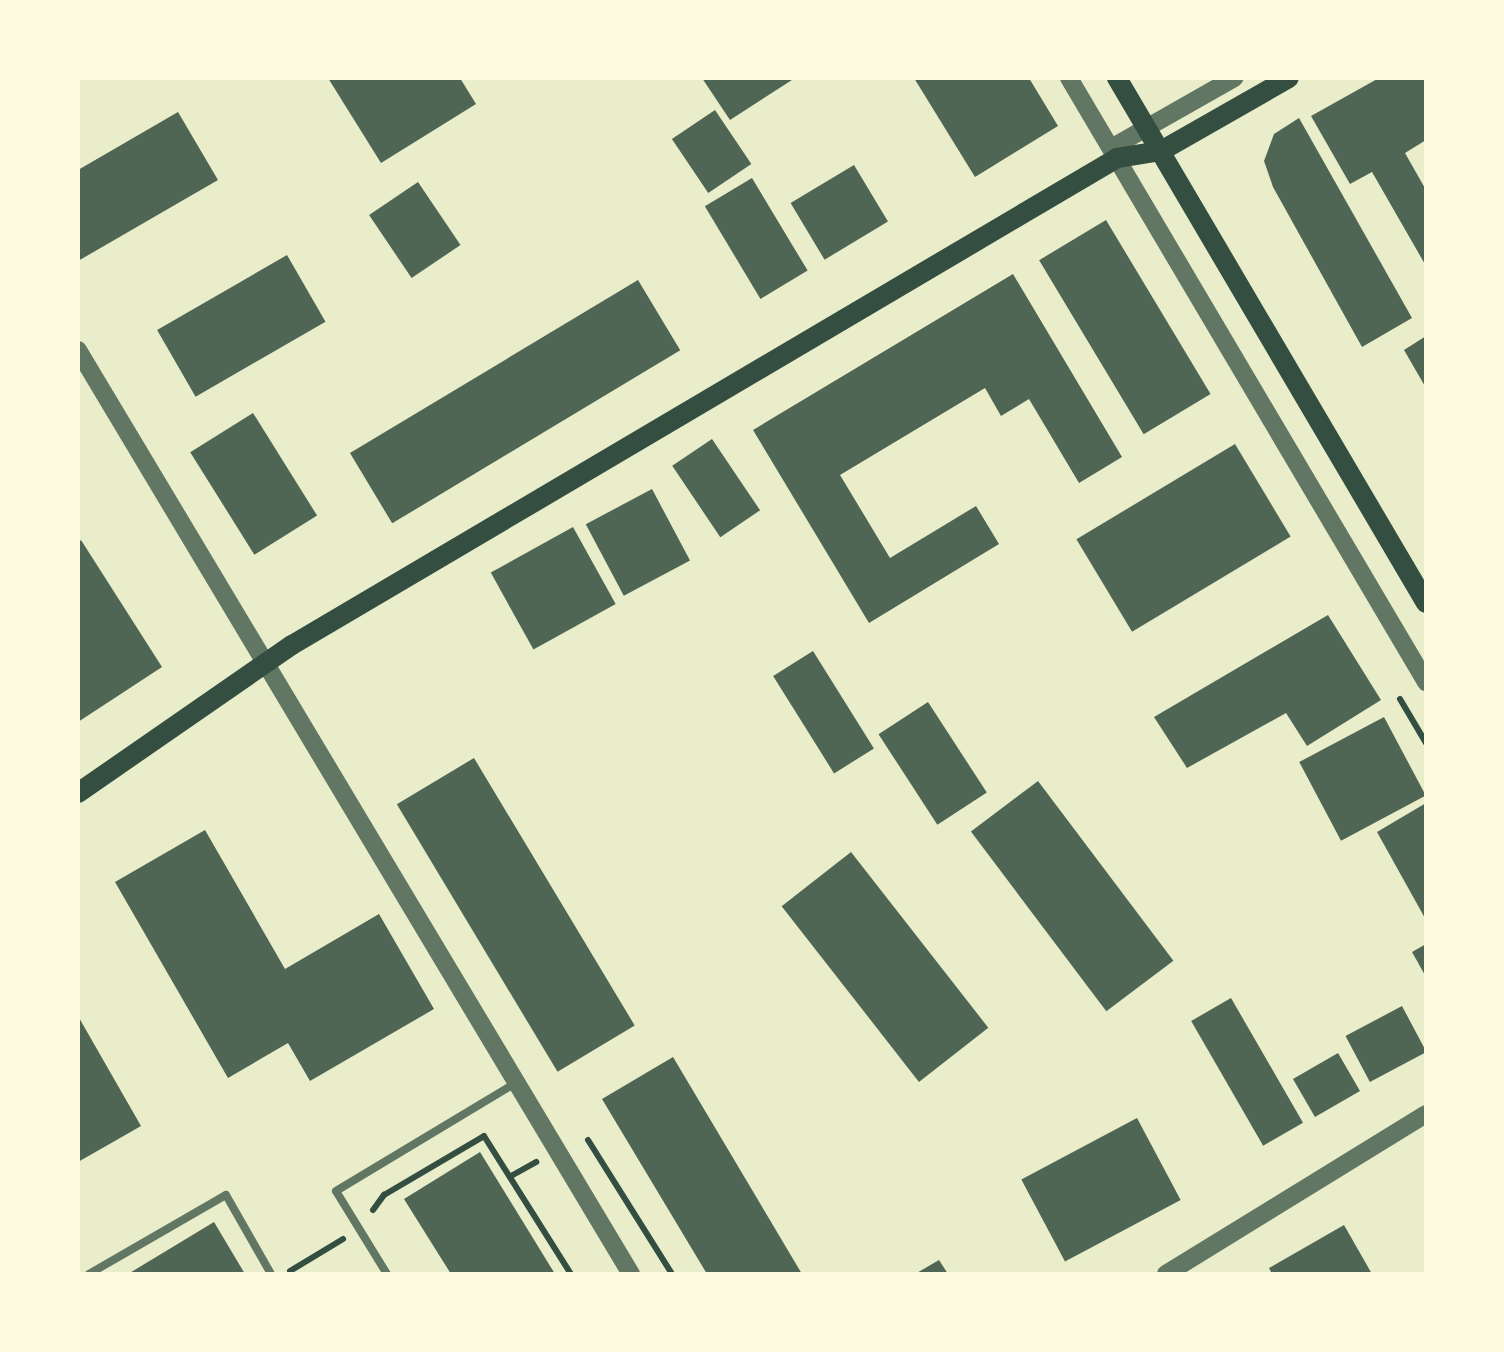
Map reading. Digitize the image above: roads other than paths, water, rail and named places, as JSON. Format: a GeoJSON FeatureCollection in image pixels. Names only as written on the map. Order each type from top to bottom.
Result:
{"type":"FeatureCollection","features":[{"type":"Feature","properties":{"kind":"main road"},"geometry":{"type":"LineString","coordinates":[[1117,78],[1426,602]]}},
{"type":"Feature","properties":{"kind":"main road"},"geometry":{"type":"LineString","coordinates":[[78,793],[264,662],[1114,153],[1161,151],[1289,78]]}},
{"type":"Feature","properties":{"kind":"street"},"geometry":{"type":"LineString","coordinates":[[1070,78],[1426,682]]}},
{"type":"Feature","properties":{"kind":"street"},"geometry":{"type":"LineString","coordinates":[[1114,153],[1147,127],[1234,78]]}},
{"type":"Feature","properties":{"kind":"street"},"geometry":{"type":"LineString","coordinates":[[78,350],[631,1274]]}},
{"type":"Feature","properties":{"kind":"street"},"geometry":{"type":"LineString","coordinates":[[1166,1274],[1426,1114]]}},
{"type":"Feature","properties":{"kind":"lane"},"geometry":{"type":"LineString","coordinates":[[387,1274],[336,1192],[517,1083]]}},
{"type":"Feature","properties":{"kind":"lane"},"geometry":{"type":"LineString","coordinates":[[89,1274],[226,1194],[271,1274]]}}]}
